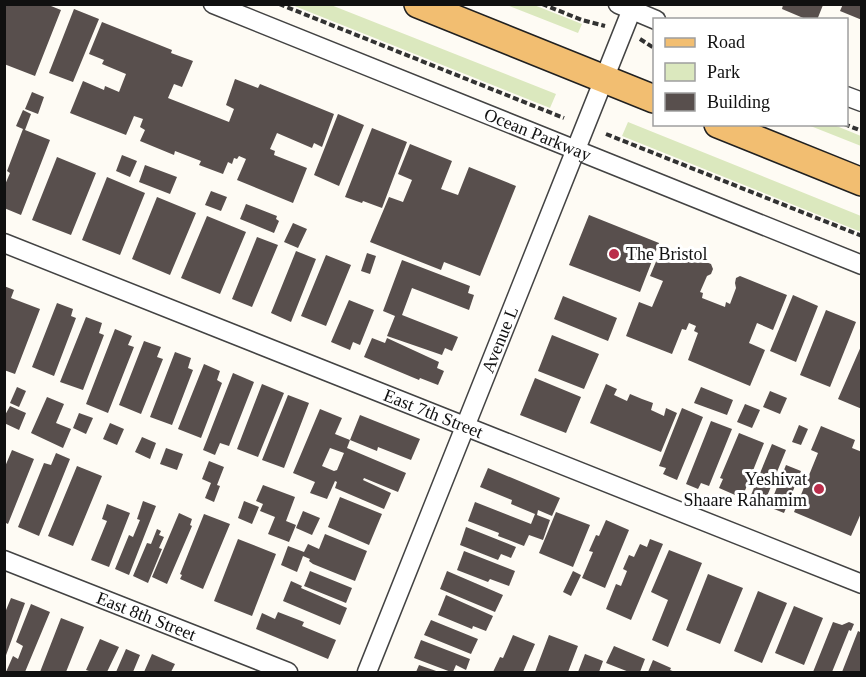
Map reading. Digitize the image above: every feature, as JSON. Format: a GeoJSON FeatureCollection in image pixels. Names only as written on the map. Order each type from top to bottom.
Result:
{"type":"FeatureCollection","features":[{"type":"Feature","properties":{"kind":"main road"},"geometry":{"type":"LineString","coordinates":[[418,4],[653,99]]}},
{"type":"Feature","properties":{"kind":"main road"},"geometry":{"type":"LineString","coordinates":[[723,126],[861,182]]}},
{"type":"Feature","properties":{"kind":"street","name":"Ocean Parkway"},"geometry":{"type":"LineString","coordinates":[[213,4],[861,265]]}},
{"type":"Feature","properties":{"kind":"street","name":"Avenue L"},"geometry":{"type":"LineString","coordinates":[[367,672],[604,79],[628,6]]}},
{"type":"Feature","properties":{"kind":"street"},"geometry":{"type":"LineString","coordinates":[[628,6],[653,18]]}},
{"type":"Feature","properties":{"kind":"street","name":"East 7th Street"},"geometry":{"type":"LineString","coordinates":[[4,243],[861,584]]}},
{"type":"Feature","properties":{"kind":"street","name":"East 8th Street"},"geometry":{"type":"LineString","coordinates":[[4,560],[288,672]]}},
{"type":"Feature","properties":{"kind":"path"},"geometry":{"type":"LineString","coordinates":[[279,4],[564,118]]}},
{"type":"Feature","properties":{"kind":"path"},"geometry":{"type":"LineString","coordinates":[[542,4],[582,20],[602,24]]}},
{"type":"Feature","properties":{"kind":"path"},"geometry":{"type":"LineString","coordinates":[[643,40],[653,47]]}},
{"type":"Feature","properties":{"kind":"path"},"geometry":{"type":"LineString","coordinates":[[606,134],[861,236]]}},
{"type":"Feature","properties":{"kind":"green space"},"geometry":{"type":"Polygon","coordinates":[[[292,5],[331,5],[556,94],[550,108],[292,5]]]}},
{"type":"Feature","properties":{"kind":"green space"},"geometry":{"type":"Polygon","coordinates":[[[507,5],[534,5],[582,24],[578,33],[507,5]]]}},
{"type":"Feature","properties":{"kind":"green space"},"geometry":{"type":"Polygon","coordinates":[[[628,122],[861,216],[861,232],[622,136],[628,122]]]}},
{"type":"Feature","properties":{"kind":"green space"},"geometry":{"type":"Polygon","coordinates":[[[811,126],[836,126],[861,136],[861,146],[811,126]]]}},
{"type":"Feature","properties":{"kind":"building"},"geometry":{"type":"Polygon","coordinates":[[[4,4],[46,4],[61,10],[35,76],[4,64],[4,4]]]}},
{"type":"Feature","properties":{"kind":"building"},"geometry":{"type":"Polygon","coordinates":[[[843,4],[862,4],[862,20],[840,11],[843,4]]]}},
{"type":"Feature","properties":{"kind":"building"},"geometry":{"type":"Polygon","coordinates":[[[783,5],[823,5],[818,18],[803,18],[782,9],[783,5]]]}},
{"type":"Feature","properties":{"kind":"building"},"geometry":{"type":"Polygon","coordinates":[[[74,9],[99,19],[73,82],[49,73],[74,9]]]}},
{"type":"Feature","properties":{"kind":"building"},"geometry":{"type":"Polygon","coordinates":[[[102,22],[172,50],[171,53],[193,61],[182,87],[174,84],[168,98],[229,122],[234,109],[226,105],[235,79],[258,88],[260,84],[334,114],[322,147],[314,143],[312,148],[277,133],[270,149],[275,151],[274,155],[307,168],[293,203],[237,180],[246,159],[239,156],[237,159],[234,158],[232,164],[228,162],[223,174],[199,165],[201,161],[175,151],[174,155],[140,141],[145,130],[140,127],[143,119],[134,116],[126,135],[70,113],[83,81],[104,90],[105,86],[119,92],[126,74],[102,64],[104,60],[89,54],[102,22]]]}},
{"type":"Feature","properties":{"kind":"building"},"geometry":{"type":"Polygon","coordinates":[[[32,92],[44,97],[38,114],[25,109],[32,92]]]}},
{"type":"Feature","properties":{"kind":"building"},"geometry":{"type":"Polygon","coordinates":[[[23,110],[31,114],[25,130],[50,140],[21,215],[4,208],[4,187],[10,173],[7,171],[23,129],[16,126],[23,110]]]}},
{"type":"Feature","properties":{"kind":"building"},"geometry":{"type":"Polygon","coordinates":[[[338,114],[364,125],[339,186],[314,175],[338,114]]]}},
{"type":"Feature","properties":{"kind":"building"},"geometry":{"type":"Polygon","coordinates":[[[372,128],[407,142],[382,208],[345,197],[372,128]]]}},
{"type":"Feature","properties":{"kind":"building"},"geometry":{"type":"Polygon","coordinates":[[[410,144],[452,161],[441,189],[458,195],[469,167],[516,186],[480,276],[444,262],[441,270],[370,242],[389,197],[403,202],[412,180],[398,174],[410,144]]]}},
{"type":"Feature","properties":{"kind":"building"},"geometry":{"type":"Polygon","coordinates":[[[122,155],[137,161],[130,177],[116,171],[122,155]]]}},
{"type":"Feature","properties":{"kind":"building"},"geometry":{"type":"Polygon","coordinates":[[[57,157],[96,173],[71,235],[32,220],[57,157]]]}},
{"type":"Feature","properties":{"kind":"building"},"geometry":{"type":"Polygon","coordinates":[[[145,165],[177,177],[170,194],[139,182],[145,165]]]}},
{"type":"Feature","properties":{"kind":"building"},"geometry":{"type":"Polygon","coordinates":[[[107,177],[145,193],[120,255],[82,240],[107,177]]]}},
{"type":"Feature","properties":{"kind":"building"},"geometry":{"type":"Polygon","coordinates":[[[211,191],[227,197],[221,211],[205,205],[211,191]]]}},
{"type":"Feature","properties":{"kind":"building"},"geometry":{"type":"Polygon","coordinates":[[[157,197],[196,213],[170,275],[132,259],[157,197]]]}},
{"type":"Feature","properties":{"kind":"building"},"geometry":{"type":"Polygon","coordinates":[[[246,204],[277,216],[276,219],[279,221],[274,233],[240,219],[246,204]]]}},
{"type":"Feature","properties":{"kind":"building","name":"The Bristol"},"geometry":{"type":"Polygon","coordinates":[[[589,215],[659,243],[640,292],[569,265],[589,215]]]}},
{"type":"Feature","properties":{"kind":"building"},"geometry":{"type":"Polygon","coordinates":[[[207,216],[246,232],[220,294],[181,278],[207,216]]]}},
{"type":"Feature","properties":{"kind":"building"},"geometry":{"type":"Polygon","coordinates":[[[293,223],[307,229],[298,248],[284,242],[293,223]]]}},
{"type":"Feature","properties":{"kind":"building"},"geometry":{"type":"Polygon","coordinates":[[[257,237],[278,245],[252,307],[232,299],[257,237]]]}},
{"type":"Feature","properties":{"kind":"building"},"geometry":{"type":"Polygon","coordinates":[[[663,245],[711,264],[713,269],[700,292],[703,293],[702,298],[725,307],[726,302],[730,304],[736,288],[736,278],[740,276],[787,295],[773,330],[757,323],[749,343],[765,350],[750,386],[688,360],[698,333],[694,331],[696,326],[689,323],[686,330],[682,329],[672,354],[626,336],[639,302],[652,307],[663,281],[650,276],[663,245]]]}},
{"type":"Feature","properties":{"kind":"building"},"geometry":{"type":"Polygon","coordinates":[[[296,251],[316,259],[291,322],[271,313],[296,251]]]}},
{"type":"Feature","properties":{"kind":"building"},"geometry":{"type":"Polygon","coordinates":[[[367,253],[376,256],[370,274],[361,271],[367,253]]]}},
{"type":"Feature","properties":{"kind":"building"},"geometry":{"type":"Polygon","coordinates":[[[326,255],[351,265],[326,326],[301,316],[326,255]]]}},
{"type":"Feature","properties":{"kind":"building"},"geometry":{"type":"Polygon","coordinates":[[[402,260],[470,286],[468,293],[474,295],[469,310],[412,288],[402,315],[458,337],[452,351],[445,348],[442,355],[387,336],[395,316],[383,311],[402,260]]]}},
{"type":"Feature","properties":{"kind":"building"},"geometry":{"type":"Polygon","coordinates":[[[4,286],[14,290],[11,298],[40,309],[15,374],[4,370],[4,286]]]}},
{"type":"Feature","properties":{"kind":"building"},"geometry":{"type":"Polygon","coordinates":[[[793,295],[818,306],[796,362],[770,351],[793,295]]]}},
{"type":"Feature","properties":{"kind":"building"},"geometry":{"type":"Polygon","coordinates":[[[563,296],[617,318],[608,341],[554,319],[563,296]]]}},
{"type":"Feature","properties":{"kind":"building"},"geometry":{"type":"Polygon","coordinates":[[[349,300],[374,310],[360,345],[353,342],[350,350],[331,342],[349,300]]]}},
{"type":"Feature","properties":{"kind":"building"},"geometry":{"type":"Polygon","coordinates":[[[57,303],[73,309],[71,316],[76,318],[54,376],[32,367],[57,303]]]}},
{"type":"Feature","properties":{"kind":"building"},"geometry":{"type":"Polygon","coordinates":[[[826,310],[856,322],[830,387],[800,375],[826,310]]]}},
{"type":"Feature","properties":{"kind":"building"},"geometry":{"type":"Polygon","coordinates":[[[86,317],[102,323],[99,333],[104,335],[83,390],[60,382],[86,317]]]}},
{"type":"Feature","properties":{"kind":"building"},"geometry":{"type":"Polygon","coordinates":[[[115,329],[132,336],[128,345],[134,347],[108,413],[86,404],[115,329]]]}},
{"type":"Feature","properties":{"kind":"building"},"geometry":{"type":"Polygon","coordinates":[[[552,335],[599,354],[584,389],[538,371],[552,335]]]}},
{"type":"Feature","properties":{"kind":"building"},"geometry":{"type":"Polygon","coordinates":[[[372,338],[385,343],[387,338],[439,362],[437,368],[444,371],[438,385],[420,378],[419,380],[364,357],[372,338]]]}},
{"type":"Feature","properties":{"kind":"building"},"geometry":{"type":"Polygon","coordinates":[[[144,341],[161,347],[157,357],[163,359],[141,414],[119,405],[144,341]]]}},
{"type":"Feature","properties":{"kind":"building"},"geometry":{"type":"Polygon","coordinates":[[[862,344],[862,409],[838,399],[862,344]]]}},
{"type":"Feature","properties":{"kind":"building"},"geometry":{"type":"Polygon","coordinates":[[[175,352],[191,358],[188,368],[193,370],[172,425],[150,417],[175,352]]]}},
{"type":"Feature","properties":{"kind":"building"},"geometry":{"type":"Polygon","coordinates":[[[204,364],[220,371],[217,380],[222,383],[201,438],[178,429],[204,364]]]}},
{"type":"Feature","properties":{"kind":"building"},"geometry":{"type":"Polygon","coordinates":[[[233,373],[254,382],[229,446],[220,443],[215,455],[203,450],[233,373]]]}},
{"type":"Feature","properties":{"kind":"building"},"geometry":{"type":"Polygon","coordinates":[[[535,378],[581,397],[566,433],[520,415],[535,378]]]}},
{"type":"Feature","properties":{"kind":"building"},"geometry":{"type":"Polygon","coordinates":[[[262,384],[284,393],[258,457],[237,449],[262,384]]]}},
{"type":"Feature","properties":{"kind":"building"},"geometry":{"type":"Polygon","coordinates":[[[606,384],[617,389],[614,395],[627,401],[630,394],[653,403],[651,410],[664,416],[666,408],[677,413],[661,452],[590,423],[606,384]]]}},
{"type":"Feature","properties":{"kind":"building"},"geometry":{"type":"Polygon","coordinates":[[[17,387],[26,391],[19,407],[10,403],[17,387]]]}},
{"type":"Feature","properties":{"kind":"building"},"geometry":{"type":"Polygon","coordinates":[[[701,387],[733,400],[727,415],[694,403],[701,387]]]}},
{"type":"Feature","properties":{"kind":"building"},"geometry":{"type":"Polygon","coordinates":[[[770,391],[787,398],[780,414],[763,407],[770,391]]]}},
{"type":"Feature","properties":{"kind":"building"},"geometry":{"type":"Polygon","coordinates":[[[288,395],[309,403],[284,468],[262,460],[288,395]]]}},
{"type":"Feature","properties":{"kind":"building"},"geometry":{"type":"Polygon","coordinates":[[[47,397],[64,404],[56,423],[71,429],[63,448],[31,433],[47,397]]]}},
{"type":"Feature","properties":{"kind":"building"},"geometry":{"type":"Polygon","coordinates":[[[745,404],[760,410],[752,428],[737,422],[745,404]]]}},
{"type":"Feature","properties":{"kind":"building"},"geometry":{"type":"Polygon","coordinates":[[[10,406],[26,413],[19,430],[4,423],[4,417],[10,406]]]}},
{"type":"Feature","properties":{"kind":"building"},"geometry":{"type":"Polygon","coordinates":[[[682,408],[703,417],[677,480],[663,474],[666,468],[659,466],[682,408]]]}},
{"type":"Feature","properties":{"kind":"building"},"geometry":{"type":"Polygon","coordinates":[[[320,409],[342,418],[335,434],[350,440],[347,448],[406,473],[398,492],[364,478],[363,480],[391,493],[384,509],[335,488],[337,482],[335,481],[327,499],[310,493],[315,482],[293,473],[320,409]],[[330,448],[322,466],[337,470],[344,453],[330,448]]]}},
{"type":"Feature","properties":{"kind":"building"},"geometry":{"type":"Polygon","coordinates":[[[79,413],[93,418],[86,434],[73,428],[79,413]]]}},
{"type":"Feature","properties":{"kind":"building"},"geometry":{"type":"Polygon","coordinates":[[[360,415],[420,439],[411,460],[378,447],[377,451],[350,440],[360,415]]]}},
{"type":"Feature","properties":{"kind":"building"},"geometry":{"type":"Polygon","coordinates":[[[711,421],[732,429],[709,486],[701,483],[698,489],[686,484],[711,421]]]}},
{"type":"Feature","properties":{"kind":"building"},"geometry":{"type":"Polygon","coordinates":[[[110,423],[124,429],[117,445],[103,439],[110,423]]]}},
{"type":"Feature","properties":{"kind":"building"},"geometry":{"type":"Polygon","coordinates":[[[799,425],[808,429],[801,445],[792,442],[799,425]]]}},
{"type":"Feature","properties":{"kind":"building"},"geometry":{"type":"Polygon","coordinates":[[[821,426],[855,440],[852,448],[862,452],[862,511],[851,536],[794,512],[818,453],[811,450],[821,426]]]}},
{"type":"Feature","properties":{"kind":"building"},"geometry":{"type":"Polygon","coordinates":[[[739,433],[764,443],[742,498],[719,488],[723,479],[720,478],[739,433]]]}},
{"type":"Feature","properties":{"kind":"building"},"geometry":{"type":"Polygon","coordinates":[[[142,437],[156,443],[150,459],[135,452],[142,437]]]}},
{"type":"Feature","properties":{"kind":"building"},"geometry":{"type":"Polygon","coordinates":[[[772,444],[786,450],[763,506],[749,500],[772,444]]]}},
{"type":"Feature","properties":{"kind":"building"},"geometry":{"type":"Polygon","coordinates":[[[166,448],[183,454],[177,470],[160,464],[166,448]]]}},
{"type":"Feature","properties":{"kind":"building"},"geometry":{"type":"Polygon","coordinates":[[[12,450],[34,459],[8,524],[4,522],[4,469],[12,450]]]}},
{"type":"Feature","properties":{"kind":"building"},"geometry":{"type":"Polygon","coordinates":[[[56,453],[70,459],[39,536],[18,527],[44,463],[51,465],[56,453]]]}},
{"type":"Feature","properties":{"kind":"building"},"geometry":{"type":"Polygon","coordinates":[[[209,461],[224,467],[214,502],[205,498],[211,483],[202,479],[209,461]]]}},
{"type":"Feature","properties":{"kind":"building"},"geometry":{"type":"Polygon","coordinates":[[[786,465],[801,471],[784,513],[769,507],[786,465]]]}},
{"type":"Feature","properties":{"kind":"building"},"geometry":{"type":"Polygon","coordinates":[[[77,466],[102,476],[73,546],[48,536],[77,466]]]}},
{"type":"Feature","properties":{"kind":"building"},"geometry":{"type":"Polygon","coordinates":[[[488,468],[560,498],[552,516],[538,510],[537,515],[550,520],[543,540],[529,535],[524,546],[468,521],[475,502],[531,524],[535,514],[511,504],[512,500],[480,487],[488,468]]]}},
{"type":"Feature","properties":{"kind":"building"},"geometry":{"type":"Polygon","coordinates":[[[263,485],[295,497],[286,521],[296,525],[289,542],[268,534],[275,517],[260,511],[263,504],[256,501],[263,485]]]}},
{"type":"Feature","properties":{"kind":"building"},"geometry":{"type":"Polygon","coordinates":[[[340,497],[382,514],[369,545],[328,527],[340,497]]]}},
{"type":"Feature","properties":{"kind":"building"},"geometry":{"type":"Polygon","coordinates":[[[143,501],[156,506],[129,575],[115,569],[129,535],[133,537],[140,520],[137,519],[143,501]]]}},
{"type":"Feature","properties":{"kind":"building"},"geometry":{"type":"Polygon","coordinates":[[[244,501],[259,507],[252,524],[238,518],[244,501]]]}},
{"type":"Feature","properties":{"kind":"building"},"geometry":{"type":"Polygon","coordinates":[[[107,504],[130,513],[109,567],[91,560],[107,521],[102,519],[107,504]]]}},
{"type":"Feature","properties":{"kind":"building"},"geometry":{"type":"Polygon","coordinates":[[[303,511],[320,518],[312,535],[296,528],[303,511]]]}},
{"type":"Feature","properties":{"kind":"building"},"geometry":{"type":"Polygon","coordinates":[[[556,512],[590,525],[573,567],[539,553],[556,512]]]}},
{"type":"Feature","properties":{"kind":"building"},"geometry":{"type":"Polygon","coordinates":[[[179,513],[192,519],[190,525],[192,526],[167,584],[152,577],[179,513]]]}},
{"type":"Feature","properties":{"kind":"building"},"geometry":{"type":"Polygon","coordinates":[[[204,514],[230,524],[203,589],[180,579],[182,575],[180,574],[204,514]]]}},
{"type":"Feature","properties":{"kind":"building"},"geometry":{"type":"Polygon","coordinates":[[[606,520],[629,530],[605,588],[582,578],[593,552],[589,551],[606,520]]]}},
{"type":"Feature","properties":{"kind":"building"},"geometry":{"type":"Polygon","coordinates":[[[466,527],[516,547],[511,558],[501,554],[498,560],[460,545],[466,527]]]}},
{"type":"Feature","properties":{"kind":"building"},"geometry":{"type":"Polygon","coordinates":[[[157,529],[161,531],[159,535],[164,537],[159,548],[162,549],[148,583],[133,576],[147,543],[151,544],[157,529]]]}},
{"type":"Feature","properties":{"kind":"building"},"geometry":{"type":"Polygon","coordinates":[[[325,534],[367,551],[355,581],[313,564],[309,561],[310,559],[303,556],[297,572],[281,565],[288,546],[304,552],[308,544],[319,549],[325,534]]]}},
{"type":"Feature","properties":{"kind":"building"},"geometry":{"type":"Polygon","coordinates":[[[238,539],[276,554],[252,616],[214,601],[238,539]]]}},
{"type":"Feature","properties":{"kind":"building"},"geometry":{"type":"Polygon","coordinates":[[[650,539],[663,544],[631,620],[606,609],[616,584],[621,586],[627,571],[623,569],[629,555],[634,557],[640,544],[647,547],[650,539]]]}},
{"type":"Feature","properties":{"kind":"building"},"geometry":{"type":"Polygon","coordinates":[[[669,550],[702,563],[668,647],[652,640],[668,600],[651,592],[669,550]]]}},
{"type":"Feature","properties":{"kind":"building"},"geometry":{"type":"Polygon","coordinates":[[[464,551],[515,571],[509,586],[490,579],[488,582],[457,570],[464,551]]]}},
{"type":"Feature","properties":{"kind":"building"},"geometry":{"type":"Polygon","coordinates":[[[310,571],[352,588],[346,603],[304,586],[310,571]]]}},
{"type":"Feature","properties":{"kind":"building"},"geometry":{"type":"Polygon","coordinates":[[[447,571],[503,595],[495,612],[440,589],[447,571]]]}},
{"type":"Feature","properties":{"kind":"building"},"geometry":{"type":"Polygon","coordinates":[[[573,571],[581,575],[571,596],[563,592],[573,571]]]}},
{"type":"Feature","properties":{"kind":"building"},"geometry":{"type":"Polygon","coordinates":[[[708,574],[743,588],[720,644],[686,630],[708,574]]]}},
{"type":"Feature","properties":{"kind":"building"},"geometry":{"type":"Polygon","coordinates":[[[291,581],[302,586],[301,588],[347,608],[340,625],[283,601],[291,581]]]}},
{"type":"Feature","properties":{"kind":"building"},"geometry":{"type":"Polygon","coordinates":[[[758,591],[787,603],[762,663],[734,651],[758,591]]]}},
{"type":"Feature","properties":{"kind":"building"},"geometry":{"type":"Polygon","coordinates":[[[446,595],[493,616],[486,631],[473,626],[472,629],[438,615],[446,595]]]}},
{"type":"Feature","properties":{"kind":"building"},"geometry":{"type":"Polygon","coordinates":[[[11,598],[25,603],[5,658],[4,615],[11,598]]]}},
{"type":"Feature","properties":{"kind":"building"},"geometry":{"type":"Polygon","coordinates":[[[31,604],[50,612],[25,672],[6,672],[13,656],[18,659],[23,646],[16,642],[31,604]]]}},
{"type":"Feature","properties":{"kind":"building"},"geometry":{"type":"Polygon","coordinates":[[[794,606],[823,618],[804,665],[775,653],[794,606]]]}},
{"type":"Feature","properties":{"kind":"building"},"geometry":{"type":"Polygon","coordinates":[[[278,612],[304,622],[302,626],[336,640],[328,659],[256,629],[262,613],[275,619],[278,612]]]}},
{"type":"Feature","properties":{"kind":"building"},"geometry":{"type":"Polygon","coordinates":[[[61,618],[84,627],[66,672],[40,672],[61,618]]]}},
{"type":"Feature","properties":{"kind":"building"},"geometry":{"type":"Polygon","coordinates":[[[431,620],[478,639],[471,654],[424,635],[431,620]]]}},
{"type":"Feature","properties":{"kind":"building"},"geometry":{"type":"Polygon","coordinates":[[[833,622],[842,625],[849,622],[854,624],[851,631],[849,630],[832,672],[813,672],[833,622]]]}},
{"type":"Feature","properties":{"kind":"building"},"geometry":{"type":"Polygon","coordinates":[[[858,631],[862,633],[862,672],[842,672],[858,631]]]}},
{"type":"Feature","properties":{"kind":"building"},"geometry":{"type":"Polygon","coordinates":[[[513,635],[535,644],[523,672],[493,672],[500,657],[503,658],[513,635]]]}},
{"type":"Feature","properties":{"kind":"building"},"geometry":{"type":"Polygon","coordinates":[[[549,635],[578,646],[568,672],[535,672],[549,635]]]}},
{"type":"Feature","properties":{"kind":"building"},"geometry":{"type":"Polygon","coordinates":[[[100,639],[119,647],[107,672],[86,670],[100,639]]]}},
{"type":"Feature","properties":{"kind":"building"},"geometry":{"type":"Polygon","coordinates":[[[421,640],[470,659],[466,670],[456,665],[451,672],[414,658],[421,640]]]}},
{"type":"Feature","properties":{"kind":"building"},"geometry":{"type":"Polygon","coordinates":[[[614,646],[645,659],[640,672],[629,672],[606,663],[614,646]]]}},
{"type":"Feature","properties":{"kind":"building"},"geometry":{"type":"Polygon","coordinates":[[[126,649],[140,655],[133,672],[116,672],[126,649]]]}},
{"type":"Feature","properties":{"kind":"building"},"geometry":{"type":"Polygon","coordinates":[[[152,654],[175,664],[171,672],[144,672],[152,654]]]}},
{"type":"Feature","properties":{"kind":"building"},"geometry":{"type":"Polygon","coordinates":[[[585,654],[603,661],[599,672],[578,672],[585,654]]]}},
{"type":"Feature","properties":{"kind":"building"},"geometry":{"type":"Polygon","coordinates":[[[653,660],[671,668],[670,670],[675,672],[648,672],[653,660]]]}},
{"type":"Feature","properties":{"kind":"building"},"geometry":{"type":"Polygon","coordinates":[[[419,665],[439,672],[416,672],[419,665]]]}},
{"type":"Feature","properties":{"kind":"place","name":"The Bristol"},"geometry":{"type":"Point","coordinates":[614,254]}},
{"type":"Feature","properties":{"kind":"place","name":"Yeshivat Shaare Rahamim"},"geometry":{"type":"Point","coordinates":[819,489]}}]}
